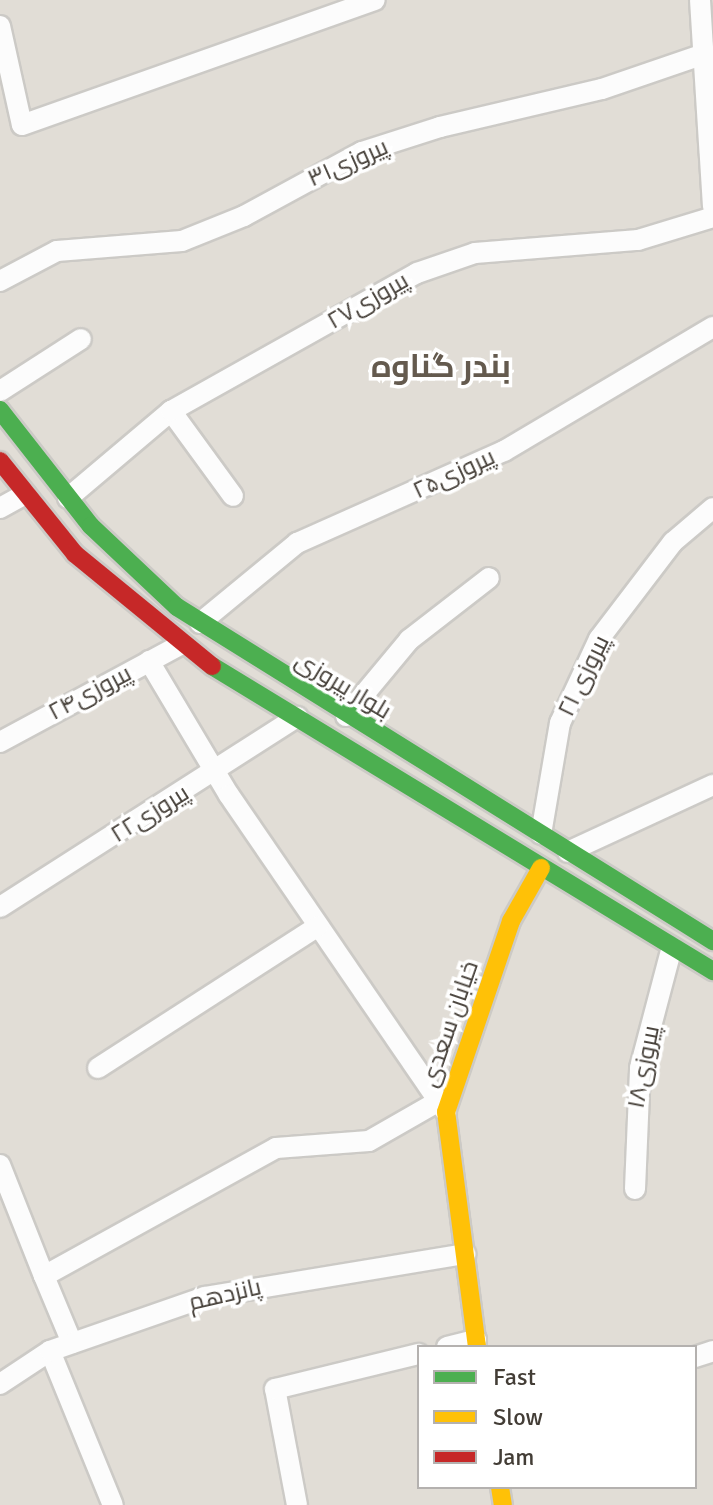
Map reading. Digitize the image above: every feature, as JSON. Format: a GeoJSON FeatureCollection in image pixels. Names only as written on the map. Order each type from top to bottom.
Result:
{"type":"FeatureCollection","features":[{"type":"Feature","properties":{"kind":"street"},"geometry":{"type":"LineString","coordinates":[[0,26],[3,61],[22,125],[375,0]]}},
{"type":"Feature","properties":{"kind":"street"},"geometry":{"type":"LineString","coordinates":[[700,0],[713,207]]}},
{"type":"Feature","properties":{"kind":"street","name":"پیروزی۳۱"},"geometry":{"type":"LineString","coordinates":[[0,281],[57,251],[182,241],[244,216],[362,152],[440,127],[602,89],[704,54]]}},
{"type":"Feature","properties":{"kind":"street","name":"پیروزی۲۷"},"geometry":{"type":"LineString","coordinates":[[68,498],[171,411],[417,273],[475,253],[638,240],[713,217]]}},
{"type":"Feature","properties":{"kind":"street","name":"پیروزی۲۵"},"geometry":{"type":"LineString","coordinates":[[200,623],[297,543],[504,451],[713,327]]}},
{"type":"Feature","properties":{"kind":"street"},"geometry":{"type":"LineString","coordinates":[[0,391],[81,339]]}},
{"type":"Feature","properties":{"kind":"street","name":"بلوار پیروزی"},"geometry":{"type":"LineString","coordinates":[[0,410],[68,498],[145,580],[200,623],[346,716],[645,896],[713,941]]}},
{"type":"Feature","properties":{"kind":"street"},"geometry":{"type":"LineString","coordinates":[[171,411],[233,496]]}},
{"type":"Feature","properties":{"kind":"street","name":"بلوار پیروزی"},"geometry":{"type":"LineString","coordinates":[[0,461],[75,554],[180,645],[713,971]]}},
{"type":"Feature","properties":{"kind":"street"},"geometry":{"type":"LineString","coordinates":[[0,508],[25,494]]}},
{"type":"Feature","properties":{"kind":"street","name":"پیروزی ۲۱"},"geometry":{"type":"LineString","coordinates":[[541,834],[560,723],[599,639],[673,542],[713,508]]}},
{"type":"Feature","properties":{"kind":"street"},"geometry":{"type":"LineString","coordinates":[[346,716],[409,640],[489,578]]}},
{"type":"Feature","properties":{"kind":"street","name":"پیروزی۲۴"},"geometry":{"type":"LineString","coordinates":[[0,742],[180,645]]}},
{"type":"Feature","properties":{"kind":"street"},"geometry":{"type":"LineString","coordinates":[[44,1276],[276,1148],[369,1141],[442,1107],[216,773],[149,661]]}},
{"type":"Feature","properties":{"kind":"street","name":"پیروزی۲۲"},"geometry":{"type":"LineString","coordinates":[[0,907],[216,773],[297,717]]}},
{"type":"Feature","properties":{"kind":"street"},"geometry":{"type":"LineString","coordinates":[[568,852],[713,785]]}},
{"type":"Feature","properties":{"kind":"street","name":"خیابان سعدی"},"geometry":{"type":"LineString","coordinates":[[477,1343],[442,1107],[511,921],[541,868]]}},
{"type":"Feature","properties":{"kind":"street"},"geometry":{"type":"LineString","coordinates":[[629,921],[645,896]]}},
{"type":"Feature","properties":{"kind":"street"},"geometry":{"type":"LineString","coordinates":[[98,1068],[318,926]]}},
{"type":"Feature","properties":{"kind":"street","name":"پیروزی۱۸"},"geometry":{"type":"LineString","coordinates":[[635,1189],[640,1068],[672,947]]}},
{"type":"Feature","properties":{"kind":"street"},"geometry":{"type":"LineString","coordinates":[[0,1165],[72,1343]]}},
{"type":"Feature","properties":{"kind":"street","name":"پانزدهم"},"geometry":{"type":"LineString","coordinates":[[0,1384],[50,1351],[205,1297],[465,1254]]}},
{"type":"Feature","properties":{"kind":"street"},"geometry":{"type":"LineString","coordinates":[[50,1351],[113,1505]]}},
{"type":"Feature","properties":{"kind":"street"},"geometry":{"type":"LineString","coordinates":[[297,1505],[275,1389],[417,1354]]}},
{"type":"Feature","properties":{"kind":"shaded area"},"geometry":{"type":"Polygon","coordinates":[[[0,0],[713,0],[713,1505],[0,1505],[0,0]]]}},
{"type":"Feature","properties":{"kind":"traffic: fast"},"geometry":{"type":"LineString","coordinates":[[0,410],[91,526],[177,607],[713,941]]}},
{"type":"Feature","properties":{"kind":"traffic: fast"},"geometry":{"type":"LineString","coordinates":[[212,666],[713,971]]}},
{"type":"Feature","properties":{"kind":"traffic: slow"},"geometry":{"type":"LineString","coordinates":[[477,1345],[446,1112],[511,921],[541,868]]}},
{"type":"Feature","properties":{"kind":"traffic: slow"},"geometry":{"type":"LineString","coordinates":[[500,1489],[503,1505]]}},
{"type":"Feature","properties":{"kind":"traffic: jam"},"geometry":{"type":"LineString","coordinates":[[0,461],[75,554],[212,666]]}},
{"type":"Feature","properties":{"kind":"district","name":"بندر گناوه"},"geometry":{"type":"Point","coordinates":[441,367]}}]}
